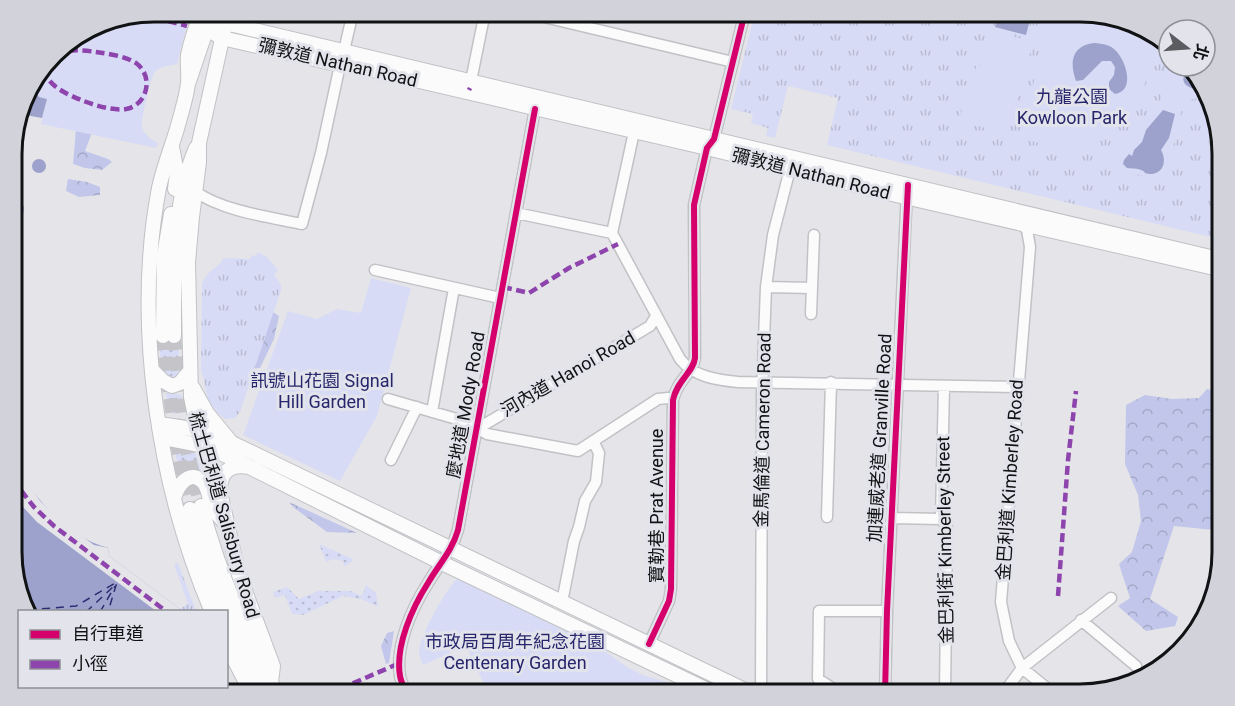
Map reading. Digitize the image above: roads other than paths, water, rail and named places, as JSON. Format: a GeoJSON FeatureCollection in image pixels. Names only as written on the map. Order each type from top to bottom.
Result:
{"type":"FeatureCollection","features":[{"type":"Feature","properties":{"kind":"main road","name":"梳士巴利道 Salisbury Road"},"geometry":{"type":"LineString","coordinates":[[199,22],[188,56],[188,84],[159,190],[152,247],[149,316],[152,369],[174,499],[197,577],[211,610]]}},
{"type":"Feature","properties":{"kind":"main road"},"geometry":{"type":"LineString","coordinates":[[188,84],[207,28],[205,22]]}},
{"type":"Feature","properties":{"kind":"main road"},"geometry":{"type":"LineString","coordinates":[[207,28],[220,22]]}},
{"type":"Feature","properties":{"kind":"main road","name":"梳士巴利道 Salisbury Road"},"geometry":{"type":"LineString","coordinates":[[225,22],[199,143],[188,262],[191,397],[198,430],[220,491],[225,523],[248,603],[273,666],[274,684]]}},
{"type":"Feature","properties":{"kind":"main road","name":"彌敦道 Nathan Road"},"geometry":{"type":"LineString","coordinates":[[238,22],[342,58],[346,64],[634,132],[710,144],[790,169],[879,191],[907,190],[1021,223],[1212,267]]}},
{"type":"Feature","properties":{"kind":"main road","name":"彌敦道 Nathan Road"},"geometry":{"type":"LineString","coordinates":[[207,28],[222,38],[471,81],[710,144],[1212,258]]}},
{"type":"Feature","properties":{"kind":"main road"},"geometry":{"type":"LineString","coordinates":[[172,147],[177,174],[164,256],[169,336],[181,202],[186,176],[199,143]]}},
{"type":"Feature","properties":{"kind":"main road"},"geometry":{"type":"LineString","coordinates":[[152,369],[163,381],[172,386],[190,377],[207,413],[234,444]]}},
{"type":"Feature","properties":{"kind":"main road"},"geometry":{"type":"LineString","coordinates":[[161,431],[198,430],[234,444],[731,683]]}},
{"type":"Feature","properties":{"kind":"main road"},"geometry":{"type":"LineString","coordinates":[[161,431],[204,446],[251,467],[442,563],[694,683]]}},
{"type":"Feature","properties":{"kind":"main road"},"geometry":{"type":"LineString","coordinates":[[220,491],[226,470],[233,466],[251,467]]}},
{"type":"Feature","properties":{"kind":"main road"},"geometry":{"type":"LineString","coordinates":[[174,499],[176,491],[185,479],[191,477],[200,479],[205,484],[213,508],[225,523]]}},
{"type":"Feature","properties":{"kind":"main road"},"geometry":{"type":"LineString","coordinates":[[225,610],[200,544],[196,508],[258,661],[272,684]]}},
{"type":"Feature","properties":{"kind":"main road"},"geometry":{"type":"LineString","coordinates":[[228,618],[258,684]]}},
{"type":"Feature","properties":{"kind":"main road"},"geometry":{"type":"LineString","coordinates":[[228,648],[247,684]]}},
{"type":"Feature","properties":{"kind":"street"},"geometry":{"type":"LineString","coordinates":[[196,192],[206,199],[223,205],[302,224],[321,153],[351,22]]}},
{"type":"Feature","properties":{"kind":"street"},"geometry":{"type":"LineString","coordinates":[[471,81],[483,22]]}},
{"type":"Feature","properties":{"kind":"street"},"geometry":{"type":"LineString","coordinates":[[565,22],[733,62]]}},
{"type":"Feature","properties":{"kind":"street"},"geometry":{"type":"LineString","coordinates":[[388,399],[467,422],[486,434],[578,451],[658,399],[673,400],[678,384],[691,369],[695,357],[694,205],[743,22]]}},
{"type":"Feature","properties":{"kind":"street","name":"麼地道 Mody Road"},"geometry":{"type":"LineString","coordinates":[[402,684],[400,669],[403,640],[425,588],[452,549],[459,524],[535,109]]}},
{"type":"Feature","properties":{"kind":"street"},"geometry":{"type":"LineString","coordinates":[[634,132],[612,233],[680,359],[691,369],[717,380],[1017,387]]}},
{"type":"Feature","properties":{"kind":"street","name":"金馬倫道 Cameron Road"},"geometry":{"type":"LineString","coordinates":[[761,683],[762,382],[766,287],[773,235],[790,169]]}},
{"type":"Feature","properties":{"kind":"street","name":"加連威老道 Granville Road"},"geometry":{"type":"LineString","coordinates":[[885,683],[907,190]]}},
{"type":"Feature","properties":{"kind":"street"},"geometry":{"type":"LineString","coordinates":[[516,213],[612,233]]}},
{"type":"Feature","properties":{"kind":"street","name":"金巴利道 Kimberley Road"},"geometry":{"type":"LineString","coordinates":[[1021,223],[1027,230],[1030,247],[1001,602],[1009,641],[1022,668],[1041,683]]}},
{"type":"Feature","properties":{"kind":"street"},"geometry":{"type":"LineString","coordinates":[[1030,247],[1046,228]]}},
{"type":"Feature","properties":{"kind":"street"},"geometry":{"type":"LineString","coordinates":[[811,314],[814,235]]}},
{"type":"Feature","properties":{"kind":"street"},"geometry":{"type":"LineString","coordinates":[[381,273],[500,298]]}},
{"type":"Feature","properties":{"kind":"street"},"geometry":{"type":"LineString","coordinates":[[766,287],[812,288]]}},
{"type":"Feature","properties":{"kind":"street"},"geometry":{"type":"LineString","coordinates":[[432,412],[454,288]]}},
{"type":"Feature","properties":{"kind":"street","name":"河內道 Hanoi Road"},"geometry":{"type":"LineString","coordinates":[[477,429],[650,326],[656,316]]}},
{"type":"Feature","properties":{"kind":"street"},"geometry":{"type":"LineString","coordinates":[[827,517],[831,382]]}},
{"type":"Feature","properties":{"kind":"street","name":"金巴利街 Kimberley Street"},"geometry":{"type":"LineString","coordinates":[[944,386],[940,519],[947,527],[945,683]]}},
{"type":"Feature","properties":{"kind":"street","name":"寶勒巷 Prat Avenue"},"geometry":{"type":"LineString","coordinates":[[649,644],[669,601],[671,588],[673,400]]}},
{"type":"Feature","properties":{"kind":"street"},"geometry":{"type":"LineString","coordinates":[[391,460],[417,407]]}},
{"type":"Feature","properties":{"kind":"street"},"geometry":{"type":"LineString","coordinates":[[562,602],[574,541],[586,498],[596,482],[600,453],[593,441]]}},
{"type":"Feature","properties":{"kind":"street"},"geometry":{"type":"LineString","coordinates":[[892,518],[940,519]]}},
{"type":"Feature","properties":{"kind":"street"},"geometry":{"type":"LineString","coordinates":[[1011,683],[1022,668],[1111,598]]}},
{"type":"Feature","properties":{"kind":"street"},"geometry":{"type":"LineString","coordinates":[[825,683],[818,679],[819,611],[887,611]]}},
{"type":"Feature","properties":{"kind":"street"},"geometry":{"type":"LineString","coordinates":[[1082,620],[1136,666]]}},
{"type":"Feature","properties":{"kind":"tunnel"},"geometry":{"type":"LineString","coordinates":[[163,336],[174,423],[190,509]]}},
{"type":"Feature","properties":{"kind":"tunnel"},"geometry":{"type":"LineString","coordinates":[[174,336],[186,446],[201,506]]}},
{"type":"Feature","properties":{"kind":"park label","name":"九龍公園 Kowloon Park"},"geometry":{"type":"Point","coordinates":[1072,107]}},
{"type":"Feature","properties":{"kind":"park label","name":"訊號山花園 Signal Hill Garden"},"geometry":{"type":"Point","coordinates":[322,391]}},
{"type":"Feature","properties":{"kind":"park label","name":"市政局百周年紀念花園 Centenary Garden"},"geometry":{"type":"Point","coordinates":[515,652]}}]}
